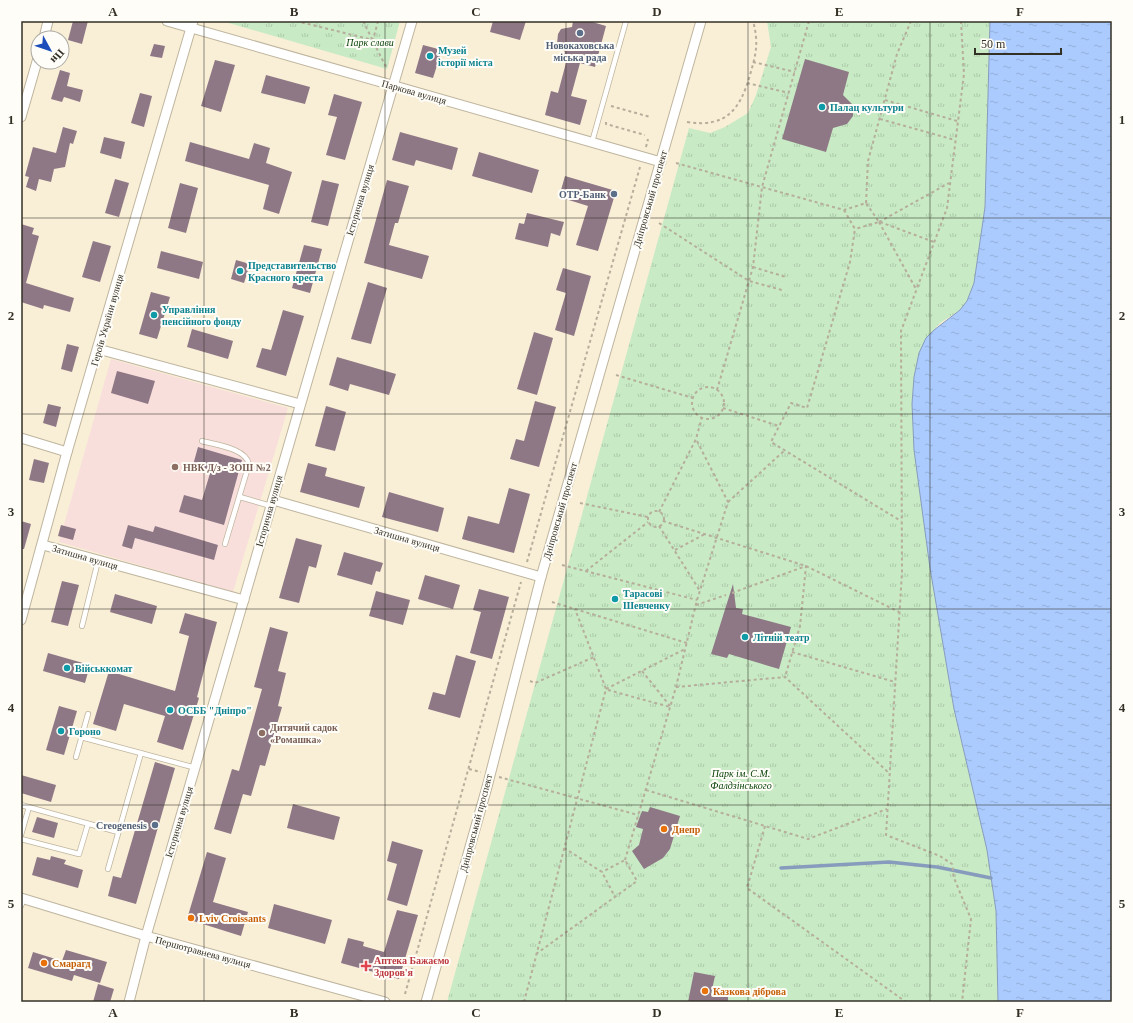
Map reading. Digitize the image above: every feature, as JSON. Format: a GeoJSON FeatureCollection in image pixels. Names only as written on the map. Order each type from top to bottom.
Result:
{"type":"FeatureCollection","features":[{"type":"Feature","properties":{"kind":"street","name":"Паркова вулиця"},"geometry":{"type":"LineString","coordinates":[[167,21],[192,24],[394,86],[661,162]]}},
{"type":"Feature","properties":{"kind":"street","name":"Історична вулиця"},"geometry":{"type":"LineString","coordinates":[[129,1002],[146,936],[412,21]]}},
{"type":"Feature","properties":{"kind":"street","name":"Дніпровський проспект"},"geometry":{"type":"LineString","coordinates":[[426,1002],[490,774],[541,577],[701,21]]}},
{"type":"Feature","properties":{"kind":"street","name":"Героїв України вулиця"},"geometry":{"type":"LineString","coordinates":[[21,620],[67,452],[192,24]]}},
{"type":"Feature","properties":{"kind":"street"},"geometry":{"type":"LineString","coordinates":[[21,117],[35,70]]}},
{"type":"Feature","properties":{"kind":"street"},"geometry":{"type":"LineString","coordinates":[[98,349],[300,404]]}},
{"type":"Feature","properties":{"kind":"street"},"geometry":{"type":"LineString","coordinates":[[21,438],[67,452]]}},
{"type":"Feature","properties":{"kind":"street","name":"Затишна вулиця"},"geometry":{"type":"LineString","coordinates":[[272,503],[541,577]]}},
{"type":"Feature","properties":{"kind":"street","name":"Затишна вулиця"},"geometry":{"type":"LineString","coordinates":[[42,545],[244,600]]}},
{"type":"Feature","properties":{"kind":"street","name":"Першотравнева вулиця"},"geometry":{"type":"LineString","coordinates":[[22,901],[385,1002]]}},
{"type":"Feature","properties":{"kind":"lane"},"geometry":{"type":"LineString","coordinates":[[592,142],[626,21]]}},
{"type":"Feature","properties":{"kind":"lane"},"geometry":{"type":"LineString","coordinates":[[202,441],[241,453],[248,460],[249,464],[225,544]]}},
{"type":"Feature","properties":{"kind":"lane"},"geometry":{"type":"LineString","coordinates":[[240,497],[272,503]]}},
{"type":"Feature","properties":{"kind":"lane"},"geometry":{"type":"LineString","coordinates":[[82,626],[98,561]]}},
{"type":"Feature","properties":{"kind":"lane"},"geometry":{"type":"LineString","coordinates":[[76,758],[88,714]]}},
{"type":"Feature","properties":{"kind":"lane"},"geometry":{"type":"LineString","coordinates":[[82,737],[196,768]]}},
{"type":"Feature","properties":{"kind":"lane"},"geometry":{"type":"LineString","coordinates":[[108,869],[141,753]]}},
{"type":"Feature","properties":{"kind":"lane"},"geometry":{"type":"LineString","coordinates":[[21,805],[118,832]]}},
{"type":"Feature","properties":{"kind":"lane"},"geometry":{"type":"LineString","coordinates":[[21,835],[29,807]]}},
{"type":"Feature","properties":{"kind":"lane"},"geometry":{"type":"LineString","coordinates":[[21,839],[79,854],[88,824]]}},
{"type":"Feature","properties":{"kind":"path"},"geometry":{"type":"LineString","coordinates":[[296,21],[373,40]]}},
{"type":"Feature","properties":{"kind":"path"},"geometry":{"type":"LineString","coordinates":[[364,21],[387,69]]}},
{"type":"Feature","properties":{"kind":"path"},"geometry":{"type":"LineString","coordinates":[[373,40],[378,21]]}},
{"type":"Feature","properties":{"kind":"path"},"geometry":{"type":"LineString","coordinates":[[687,122],[704,124],[722,119],[734,110],[744,94],[754,62],[757,36],[752,21]]}},
{"type":"Feature","properties":{"kind":"path"},"geometry":{"type":"LineString","coordinates":[[717,390],[753,267],[762,186],[809,21]]}},
{"type":"Feature","properties":{"kind":"path"},"geometry":{"type":"LineString","coordinates":[[911,21],[897,54],[868,161],[866,203],[879,222],[916,289]]}},
{"type":"Feature","properties":{"kind":"path"},"geometry":{"type":"LineString","coordinates":[[961,21],[964,74],[946,208],[901,331],[902,572],[886,835],[940,856],[952,864],[954,878],[972,919],[962,1002]]}},
{"type":"Feature","properties":{"kind":"path"},"geometry":{"type":"LineString","coordinates":[[754,62],[795,72]]}},
{"type":"Feature","properties":{"kind":"path"},"geometry":{"type":"LineString","coordinates":[[747,82],[789,93]]}},
{"type":"Feature","properties":{"kind":"path"},"geometry":{"type":"LineString","coordinates":[[609,112],[613,99]]}},
{"type":"Feature","properties":{"kind":"path"},"geometry":{"type":"LineString","coordinates":[[885,100],[957,121]]}},
{"type":"Feature","properties":{"kind":"path"},"geometry":{"type":"LineString","coordinates":[[611,106],[650,117]]}},
{"type":"Feature","properties":{"kind":"path"},"geometry":{"type":"LineString","coordinates":[[607,118],[606,124],[645,135]]}},
{"type":"Feature","properties":{"kind":"path"},"geometry":{"type":"LineString","coordinates":[[880,119],[955,140]]}},
{"type":"Feature","properties":{"kind":"path"},"geometry":{"type":"LineString","coordinates":[[676,163],[844,210],[866,203]]}},
{"type":"Feature","properties":{"kind":"path"},"geometry":{"type":"LineString","coordinates":[[855,228],[879,222],[949,183]]}},
{"type":"Feature","properties":{"kind":"path"},"geometry":{"type":"LineString","coordinates":[[844,210],[855,228],[850,262],[807,408],[791,403],[770,442],[901,521]]}},
{"type":"Feature","properties":{"kind":"path"},"geometry":{"type":"LineString","coordinates":[[879,222],[934,242]]}},
{"type":"Feature","properties":{"kind":"path"},"geometry":{"type":"LineString","coordinates":[[659,223],[749,281],[782,290]]}},
{"type":"Feature","properties":{"kind":"path"},"geometry":{"type":"LineString","coordinates":[[753,267],[786,277]]}},
{"type":"Feature","properties":{"kind":"path"},"geometry":{"type":"LineString","coordinates":[[616,375],[693,398]]}},
{"type":"Feature","properties":{"kind":"path"},"geometry":{"type":"LineString","coordinates":[[708,387],[717,390],[723,398],[723,408],[718,416],[713,418],[702,417],[693,408],[693,398],[703,388],[708,387]]}},
{"type":"Feature","properties":{"kind":"path"},"geometry":{"type":"LineString","coordinates":[[723,408],[779,426]]}},
{"type":"Feature","properties":{"kind":"path"},"geometry":{"type":"LineString","coordinates":[[659,512],[696,439],[702,417]]}},
{"type":"Feature","properties":{"kind":"path"},"geometry":{"type":"LineString","coordinates":[[696,439],[728,502]]}},
{"type":"Feature","properties":{"kind":"path"},"geometry":{"type":"LineString","coordinates":[[536,954],[637,881],[625,860],[676,687],[697,600],[728,502],[785,450]]}},
{"type":"Feature","properties":{"kind":"path"},"geometry":{"type":"LineString","coordinates":[[580,503],[648,517]]}},
{"type":"Feature","properties":{"kind":"path"},"geometry":{"type":"LineString","coordinates":[[652,512],[659,512],[663,516],[663,521],[659,526],[654,527],[648,522],[648,517],[652,512]]}},
{"type":"Feature","properties":{"kind":"path"},"geometry":{"type":"LineString","coordinates":[[663,521],[718,537],[806,566],[899,612]]}},
{"type":"Feature","properties":{"kind":"path"},"geometry":{"type":"LineString","coordinates":[[586,571],[648,522]]}},
{"type":"Feature","properties":{"kind":"path"},"geometry":{"type":"LineString","coordinates":[[659,526],[700,591]]}},
{"type":"Feature","properties":{"kind":"path"},"geometry":{"type":"LineString","coordinates":[[675,550],[705,534]]}},
{"type":"Feature","properties":{"kind":"path"},"geometry":{"type":"LineString","coordinates":[[562,565],[697,600]]}},
{"type":"Feature","properties":{"kind":"path"},"geometry":{"type":"LineString","coordinates":[[732,592],[806,566]]}},
{"type":"Feature","properties":{"kind":"path"},"geometry":{"type":"LineString","coordinates":[[785,677],[800,626],[806,566]]}},
{"type":"Feature","properties":{"kind":"path"},"geometry":{"type":"LineString","coordinates":[[696,605],[726,595]]}},
{"type":"Feature","properties":{"kind":"path"},"geometry":{"type":"LineString","coordinates":[[552,602],[687,643]]}},
{"type":"Feature","properties":{"kind":"path"},"geometry":{"type":"LineString","coordinates":[[524,1002],[606,690],[575,609]]}},
{"type":"Feature","properties":{"kind":"path"},"geometry":{"type":"LineString","coordinates":[[606,690],[686,649]]}},
{"type":"Feature","properties":{"kind":"path"},"geometry":{"type":"LineString","coordinates":[[792,652],[895,682]]}},
{"type":"Feature","properties":{"kind":"path"},"geometry":{"type":"LineString","coordinates":[[530,681],[535,683],[594,657]]}},
{"type":"Feature","properties":{"kind":"path"},"geometry":{"type":"LineString","coordinates":[[642,671],[670,707]]}},
{"type":"Feature","properties":{"kind":"path"},"geometry":{"type":"LineString","coordinates":[[676,687],[785,677],[889,773]]}},
{"type":"Feature","properties":{"kind":"path"},"geometry":{"type":"LineString","coordinates":[[606,690],[670,707]]}},
{"type":"Feature","properties":{"kind":"path"},"geometry":{"type":"LineString","coordinates":[[469,769],[638,815]]}},
{"type":"Feature","properties":{"kind":"path"},"geometry":{"type":"LineString","coordinates":[[646,790],[808,839],[887,809]]}},
{"type":"Feature","properties":{"kind":"path"},"geometry":{"type":"LineString","coordinates":[[765,826],[747,888],[906,1002]]}},
{"type":"Feature","properties":{"kind":"path"},"geometry":{"type":"LineString","coordinates":[[564,848],[602,872],[615,897]]}},
{"type":"Feature","properties":{"kind":"path"},"geometry":{"type":"LineString","coordinates":[[602,872],[625,860]]}},
{"type":"Feature","properties":{"kind":"shaded area","name":"НВК Д/з - ЗОШ №2"},"geometry":{"type":"Polygon","coordinates":[[[111,359],[288,408],[233,592],[59,542],[111,359]]]}},
{"type":"Feature","properties":{"kind":"green space","name":"Парк слави"},"geometry":{"type":"Polygon","coordinates":[[[222,21],[400,21],[387,69],[222,21]]]}},
{"type":"Feature","properties":{"kind":"green space","name":"Парк ім. С.М. Фалдзінського"},"geometry":{"type":"Polygon","coordinates":[[[767,21],[990,21],[985,207],[974,283],[967,301],[960,310],[940,323],[926,338],[930,568],[954,709],[987,850],[996,911],[998,1002],[447,1002],[689,128],[710,133],[725,127],[748,113],[756,95],[771,47],[767,21]]]}},
{"type":"Feature","properties":{"kind":"water"},"geometry":{"type":"Polygon","coordinates":[[[990,21],[1112,21],[1112,1002],[998,1002],[996,911],[987,850],[954,709],[930,568],[914,450],[912,404],[914,377],[919,353],[926,338],[960,310],[967,301],[974,283],[985,207],[990,21]]]}},
{"type":"Feature","properties":{"kind":"building"},"geometry":{"type":"Polygon","coordinates":[[[73,21],[88,21],[82,44],[70,41],[70,32],[73,21]]]}},
{"type":"Feature","properties":{"kind":"building"},"geometry":{"type":"Polygon","coordinates":[[[493,21],[526,21],[520,40],[490,32],[493,21]]]}},
{"type":"Feature","properties":{"kind":"building"},"geometry":{"type":"Polygon","coordinates":[[[573,21],[589,21],[606,26],[595,67],[580,63],[571,96],[587,100],[580,125],[545,115],[551,91],[558,93],[567,59],[563,58],[565,52],[557,44],[558,34],[561,29],[572,27],[573,21]]]}},
{"type":"Feature","properties":{"kind":"building"},"geometry":{"type":"Polygon","coordinates":[[[154,44],[165,46],[162,58],[150,56],[154,44]]]}},
{"type":"Feature","properties":{"kind":"building","name":"Музей історії міста"},"geometry":{"type":"Polygon","coordinates":[[[423,45],[442,50],[433,78],[415,73],[423,45]]]}},
{"type":"Feature","properties":{"kind":"building","name":"Палац культури"},"geometry":{"type":"Polygon","coordinates":[[[805,59],[849,72],[843,95],[853,105],[853,116],[847,124],[833,128],[826,152],[782,139],[805,59]]]}},
{"type":"Feature","properties":{"kind":"building"},"geometry":{"type":"Polygon","coordinates":[[[215,60],[235,65],[221,112],[201,106],[215,60]]]}},
{"type":"Feature","properties":{"kind":"building"},"geometry":{"type":"Polygon","coordinates":[[[60,70],[70,73],[67,86],[83,90],[80,102],[64,97],[62,102],[51,99],[60,70]]]}},
{"type":"Feature","properties":{"kind":"building"},"geometry":{"type":"Polygon","coordinates":[[[266,75],[310,87],[305,104],[261,93],[266,75]]]}},
{"type":"Feature","properties":{"kind":"building"},"geometry":{"type":"Polygon","coordinates":[[[140,93],[152,96],[144,127],[131,123],[140,93]]]}},
{"type":"Feature","properties":{"kind":"building"},"geometry":{"type":"Polygon","coordinates":[[[334,94],[362,102],[345,160],[326,155],[337,117],[328,115],[334,94]]]}},
{"type":"Feature","properties":{"kind":"building"},"geometry":{"type":"Polygon","coordinates":[[[63,127],[77,131],[73,144],[70,143],[65,167],[54,169],[51,182],[39,179],[36,191],[26,187],[29,177],[25,176],[33,147],[56,153],[63,127]]]}},
{"type":"Feature","properties":{"kind":"building"},"geometry":{"type":"Polygon","coordinates":[[[400,132],[458,148],[452,170],[416,160],[414,166],[392,160],[400,132]]]}},
{"type":"Feature","properties":{"kind":"building"},"geometry":{"type":"Polygon","coordinates":[[[104,137],[125,142],[121,159],[100,153],[104,137]]]}},
{"type":"Feature","properties":{"kind":"building"},"geometry":{"type":"Polygon","coordinates":[[[190,142],[249,159],[254,143],[270,148],[266,163],[292,172],[279,214],[263,209],[269,185],[185,161],[190,142]]]}},
{"type":"Feature","properties":{"kind":"building"},"geometry":{"type":"Polygon","coordinates":[[[479,152],[539,170],[532,193],[472,176],[479,152]]]}},
{"type":"Feature","properties":{"kind":"building"},"geometry":{"type":"Polygon","coordinates":[[[565,176],[616,191],[598,251],[576,245],[588,206],[559,197],[565,176]]]}},
{"type":"Feature","properties":{"kind":"building"},"geometry":{"type":"Polygon","coordinates":[[[115,179],[129,183],[119,217],[105,213],[115,179]]]}},
{"type":"Feature","properties":{"kind":"building"},"geometry":{"type":"Polygon","coordinates":[[[322,180],[339,184],[328,226],[311,222],[322,180]]]}},
{"type":"Feature","properties":{"kind":"building"},"geometry":{"type":"Polygon","coordinates":[[[387,180],[409,186],[398,223],[395,223],[389,245],[429,256],[422,279],[364,263],[387,180]]]}},
{"type":"Feature","properties":{"kind":"building"},"geometry":{"type":"Polygon","coordinates":[[[180,183],[198,188],[186,233],[168,228],[180,183]]]}},
{"type":"Feature","properties":{"kind":"building"},"geometry":{"type":"Polygon","coordinates":[[[527,213],[564,222],[560,236],[551,233],[548,247],[515,239],[519,223],[524,224],[527,213]]]}},
{"type":"Feature","properties":{"kind":"building"},"geometry":{"type":"Polygon","coordinates":[[[21,224],[34,228],[32,234],[39,236],[26,283],[74,298],[70,312],[44,305],[43,309],[21,302],[21,224]]]}},
{"type":"Feature","properties":{"kind":"building"},"geometry":{"type":"Polygon","coordinates":[[[93,241],[111,246],[100,282],[82,277],[93,241]]]}},
{"type":"Feature","properties":{"kind":"building"},"geometry":{"type":"Polygon","coordinates":[[[304,245],[322,249],[310,293],[292,288],[304,245]]]}},
{"type":"Feature","properties":{"kind":"building"},"geometry":{"type":"Polygon","coordinates":[[[161,251],[203,262],[199,279],[157,268],[161,251]]]}},
{"type":"Feature","properties":{"kind":"building","name":"Представительство Красного креста"},"geometry":{"type":"Polygon","coordinates":[[[236,260],[250,264],[244,283],[231,279],[236,260]]]}},
{"type":"Feature","properties":{"kind":"building"},"geometry":{"type":"Polygon","coordinates":[[[563,268],[591,276],[574,336],[555,330],[566,293],[556,290],[563,268]]]}},
{"type":"Feature","properties":{"kind":"building"},"geometry":{"type":"Polygon","coordinates":[[[368,282],[387,288],[371,344],[351,339],[368,282]]]}},
{"type":"Feature","properties":{"kind":"building","name":"Управління пенсійного фонду"},"geometry":{"type":"Polygon","coordinates":[[[151,292],[170,297],[157,339],[139,334],[151,292]]]}},
{"type":"Feature","properties":{"kind":"building"},"geometry":{"type":"Polygon","coordinates":[[[283,310],[304,316],[286,376],[256,367],[262,348],[271,350],[283,310]]]}},
{"type":"Feature","properties":{"kind":"building"},"geometry":{"type":"Polygon","coordinates":[[[192,329],[233,341],[228,359],[187,347],[192,329]]]}},
{"type":"Feature","properties":{"kind":"building"},"geometry":{"type":"Polygon","coordinates":[[[534,332],[553,338],[537,395],[517,389],[534,332]]]}},
{"type":"Feature","properties":{"kind":"building"},"geometry":{"type":"Polygon","coordinates":[[[67,344],[79,347],[72,372],[61,369],[67,344]]]}},
{"type":"Feature","properties":{"kind":"building"},"geometry":{"type":"Polygon","coordinates":[[[337,357],[396,374],[389,395],[350,384],[348,391],[329,385],[337,357]]]}},
{"type":"Feature","properties":{"kind":"building"},"geometry":{"type":"Polygon","coordinates":[[[117,371],[155,381],[148,404],[111,393],[117,371]]]}},
{"type":"Feature","properties":{"kind":"building"},"geometry":{"type":"Polygon","coordinates":[[[535,401],[556,407],[539,467],[510,459],[516,439],[524,441],[535,401]]]}},
{"type":"Feature","properties":{"kind":"building"},"geometry":{"type":"Polygon","coordinates":[[[48,404],[61,407],[56,427],[43,423],[48,404]]]}},
{"type":"Feature","properties":{"kind":"building"},"geometry":{"type":"Polygon","coordinates":[[[326,406],[346,412],[335,451],[315,446],[326,406]]]}},
{"type":"Feature","properties":{"kind":"building"},"geometry":{"type":"Polygon","coordinates":[[[198,447],[242,460],[224,525],[179,512],[184,495],[202,500],[211,470],[193,465],[198,447]]]}},
{"type":"Feature","properties":{"kind":"building"},"geometry":{"type":"Polygon","coordinates":[[[34,459],[49,463],[44,483],[29,480],[34,459]]]}},
{"type":"Feature","properties":{"kind":"building"},"geometry":{"type":"Polygon","coordinates":[[[308,463],[327,468],[325,476],[365,487],[359,508],[300,492],[308,463]]]}},
{"type":"Feature","properties":{"kind":"building"},"geometry":{"type":"Polygon","coordinates":[[[509,488],[530,494],[514,553],[462,539],[468,516],[499,524],[509,488]]]}},
{"type":"Feature","properties":{"kind":"building"},"geometry":{"type":"Polygon","coordinates":[[[389,492],[444,508],[438,532],[382,517],[389,492]]]}},
{"type":"Feature","properties":{"kind":"building"},"geometry":{"type":"Polygon","coordinates":[[[21,521],[31,524],[24,549],[21,549],[21,521]]]}},
{"type":"Feature","properties":{"kind":"building"},"geometry":{"type":"Polygon","coordinates":[[[61,525],[76,529],[73,540],[58,536],[61,525]]]}},
{"type":"Feature","properties":{"kind":"building"},"geometry":{"type":"Polygon","coordinates":[[[128,525],[153,532],[155,526],[218,545],[214,560],[135,538],[132,549],[122,546],[128,525]]]}},
{"type":"Feature","properties":{"kind":"building"},"geometry":{"type":"Polygon","coordinates":[[[296,538],[322,545],[316,568],[309,566],[299,603],[279,598],[296,538]]]}},
{"type":"Feature","properties":{"kind":"building"},"geometry":{"type":"Polygon","coordinates":[[[344,552],[383,563],[380,572],[376,571],[372,585],[337,575],[344,552]]]}},
{"type":"Feature","properties":{"kind":"building"},"geometry":{"type":"Polygon","coordinates":[[[425,575],[460,585],[453,609],[418,599],[425,575]]]}},
{"type":"Feature","properties":{"kind":"building"},"geometry":{"type":"Polygon","coordinates":[[[62,581],[79,585],[68,626],[51,622],[62,581]]]}},
{"type":"Feature","properties":{"kind":"building"},"geometry":{"type":"Polygon","coordinates":[[[733,584],[736,608],[743,609],[742,614],[791,627],[779,669],[729,654],[727,658],[711,654],[733,584]]]}},
{"type":"Feature","properties":{"kind":"building"},"geometry":{"type":"Polygon","coordinates":[[[479,589],[509,597],[492,659],[470,653],[481,612],[473,610],[479,589]]]}},
{"type":"Feature","properties":{"kind":"building"},"geometry":{"type":"Polygon","coordinates":[[[376,591],[410,600],[403,625],[369,616],[376,591]]]}},
{"type":"Feature","properties":{"kind":"building"},"geometry":{"type":"Polygon","coordinates":[[[115,594],[157,606],[152,624],[110,612],[115,594]]]}},
{"type":"Feature","properties":{"kind":"building","name":"ОСББ \"Днiпро\""},"geometry":{"type":"Polygon","coordinates":[[[185,613],[217,622],[197,697],[199,698],[183,750],[157,742],[165,716],[124,704],[116,731],[93,724],[109,671],[175,691],[189,636],[179,633],[185,613]]]}},
{"type":"Feature","properties":{"kind":"building"},"geometry":{"type":"Polygon","coordinates":[[[270,627],[288,632],[278,671],[286,673],[278,706],[282,707],[265,766],[260,765],[251,796],[243,794],[231,834],[214,829],[232,769],[239,771],[262,689],[254,687],[270,627]]]}},
{"type":"Feature","properties":{"kind":"building","name":"Військкомат"},"geometry":{"type":"Polygon","coordinates":[[[48,653],[90,665],[85,683],[43,671],[48,653]]]}},
{"type":"Feature","properties":{"kind":"building"},"geometry":{"type":"Polygon","coordinates":[[[456,655],[476,661],[460,718],[428,709],[433,692],[445,695],[456,655]]]}},
{"type":"Feature","properties":{"kind":"building","name":"Гороно"},"geometry":{"type":"Polygon","coordinates":[[[59,706],[77,711],[64,755],[46,750],[59,706]]]}},
{"type":"Feature","properties":{"kind":"building"},"geometry":{"type":"Polygon","coordinates":[[[155,762],[175,768],[136,904],[108,896],[113,876],[121,878],[155,762]]]}},
{"type":"Feature","properties":{"kind":"building"},"geometry":{"type":"Polygon","coordinates":[[[21,775],[56,785],[51,802],[21,793],[21,775]]]}},
{"type":"Feature","properties":{"kind":"building"},"geometry":{"type":"Polygon","coordinates":[[[293,804],[340,817],[334,840],[287,828],[293,804]]]}},
{"type":"Feature","properties":{"kind":"building"},"geometry":{"type":"Polygon","coordinates":[[[650,807],[680,816],[670,849],[663,858],[644,869],[632,851],[639,845],[643,829],[636,827],[642,811],[648,812],[650,807]]]}},
{"type":"Feature","properties":{"kind":"building"},"geometry":{"type":"Polygon","coordinates":[[[37,817],[58,823],[54,838],[32,832],[37,817]]]}},
{"type":"Feature","properties":{"kind":"building"},"geometry":{"type":"Polygon","coordinates":[[[392,841],[423,850],[407,906],[387,900],[397,864],[387,861],[392,841]]]}},
{"type":"Feature","properties":{"kind":"building"},"geometry":{"type":"Polygon","coordinates":[[[207,852],[226,858],[213,902],[248,912],[241,936],[187,919],[207,852]]]}},
{"type":"Feature","properties":{"kind":"building"},"geometry":{"type":"Polygon","coordinates":[[[51,856],[66,860],[64,864],[83,870],[78,888],[32,875],[37,857],[50,860],[51,856]]]}},
{"type":"Feature","properties":{"kind":"building"},"geometry":{"type":"Polygon","coordinates":[[[274,904],[332,920],[325,944],[268,928],[274,904]]]}},
{"type":"Feature","properties":{"kind":"building"},"geometry":{"type":"Polygon","coordinates":[[[397,910],[418,915],[399,979],[341,963],[348,938],[364,942],[363,946],[384,952],[397,910]]]}},
{"type":"Feature","properties":{"kind":"building"},"geometry":{"type":"Polygon","coordinates":[[[66,950],[107,962],[100,983],[74,975],[72,981],[28,968],[33,952],[62,961],[66,950]]]}},
{"type":"Feature","properties":{"kind":"building"},"geometry":{"type":"Polygon","coordinates":[[[694,972],[715,976],[711,994],[728,997],[728,1002],[688,1002],[694,972]]]}},
{"type":"Feature","properties":{"kind":"building"},"geometry":{"type":"Polygon","coordinates":[[[98,984],[114,989],[110,1002],[93,1002],[98,984]]]}},
{"type":"Feature","properties":{"kind":"waterway"},"geometry":{"type":"LineString","coordinates":[[781,868],[889,862],[937,867],[991,878]]}},
{"type":"Feature","properties":{"kind":"place","name":"Новокаховська міська рада"},"geometry":{"type":"Point","coordinates":[580,33]}},
{"type":"Feature","properties":{"kind":"place","name":"Музей історії міста"},"geometry":{"type":"Point","coordinates":[430,56]}},
{"type":"Feature","properties":{"kind":"place","name":"Палац культури"},"geometry":{"type":"Point","coordinates":[822,107]}},
{"type":"Feature","properties":{"kind":"place","name":"ОТР-Банк"},"geometry":{"type":"Point","coordinates":[614,194]}},
{"type":"Feature","properties":{"kind":"place","name":"Представительство Красного креста"},"geometry":{"type":"Point","coordinates":[240,271]}},
{"type":"Feature","properties":{"kind":"place","name":"Управління пенсійного фонду"},"geometry":{"type":"Point","coordinates":[154,315]}},
{"type":"Feature","properties":{"kind":"place","name":"НВК Д/з - ЗОШ №2"},"geometry":{"type":"Point","coordinates":[175,467]}},
{"type":"Feature","properties":{"kind":"place","name":"Тарасові Шевченку"},"geometry":{"type":"Point","coordinates":[615,599]}},
{"type":"Feature","properties":{"kind":"place","name":"Літній театр"},"geometry":{"type":"Point","coordinates":[745,637]}},
{"type":"Feature","properties":{"kind":"place","name":"Військкомат"},"geometry":{"type":"Point","coordinates":[67,668]}},
{"type":"Feature","properties":{"kind":"place","name":"ОСББ \"Днiпро\""},"geometry":{"type":"Point","coordinates":[170,710]}},
{"type":"Feature","properties":{"kind":"place","name":"Гороно"},"geometry":{"type":"Point","coordinates":[61,731]}},
{"type":"Feature","properties":{"kind":"place","name":"Дитячий садок «Ромашка»"},"geometry":{"type":"Point","coordinates":[262,733]}},
{"type":"Feature","properties":{"kind":"place","name":"Creogenesis"},"geometry":{"type":"Point","coordinates":[155,825]}},
{"type":"Feature","properties":{"kind":"place","name":"Днепр"},"geometry":{"type":"Point","coordinates":[664,829]}},
{"type":"Feature","properties":{"kind":"place","name":"Lviv Croissants"},"geometry":{"type":"Point","coordinates":[191,918]}},
{"type":"Feature","properties":{"kind":"place","name":"Смарагд"},"geometry":{"type":"Point","coordinates":[44,963]}},
{"type":"Feature","properties":{"kind":"place","name":"Аптека Бажаємо Здоров'я"},"geometry":{"type":"Point","coordinates":[366,966]}},
{"type":"Feature","properties":{"kind":"place","name":"Казкова дiброва"},"geometry":{"type":"Point","coordinates":[705,991]}}]}
